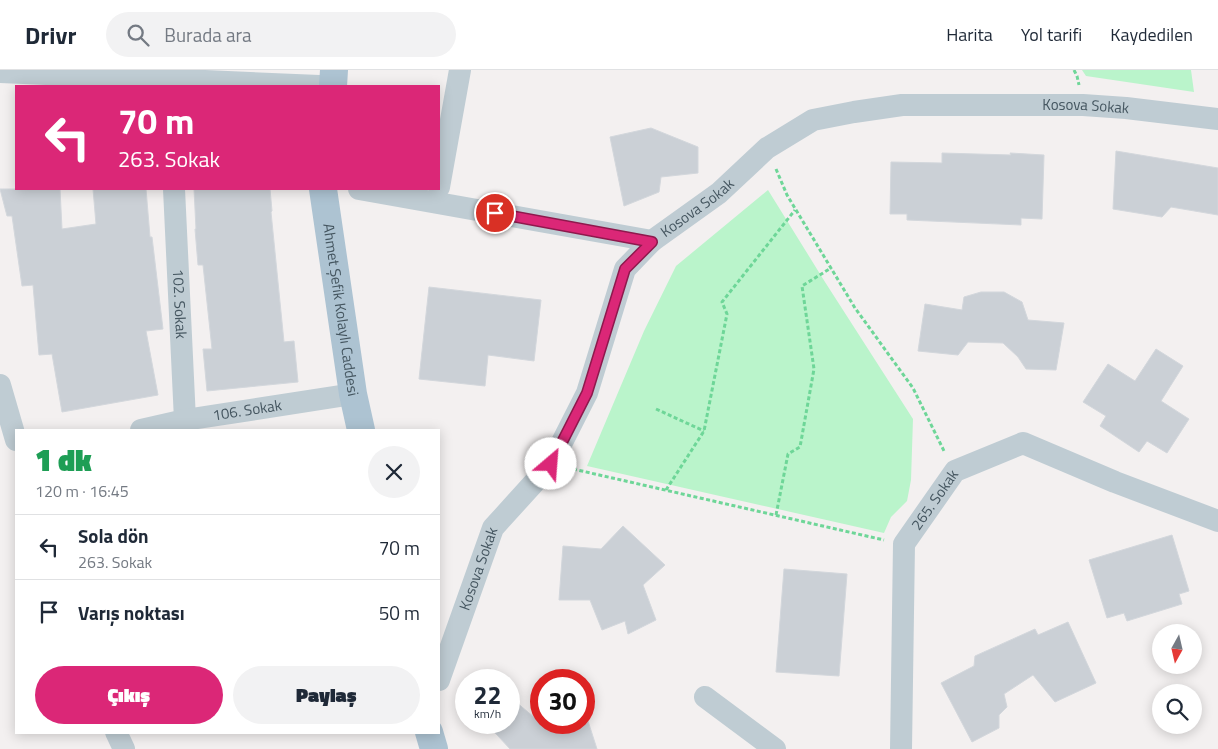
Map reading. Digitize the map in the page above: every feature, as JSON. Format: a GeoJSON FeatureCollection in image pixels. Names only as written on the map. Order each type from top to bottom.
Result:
{"type":"FeatureCollection","features":[{"type":"Feature","properties":{"kind":"main road"},"geometry":{"type":"LineString","coordinates":[[333,85],[334,70]]}},
{"type":"Feature","properties":{"kind":"main road","name":"Ahmet Şefik Kolaylı Caddesi"},"geometry":{"type":"LineString","coordinates":[[323,190],[353,394],[361,429]]}},
{"type":"Feature","properties":{"kind":"main road"},"geometry":{"type":"LineString","coordinates":[[426,749],[427,734]]}},
{"type":"Feature","properties":{"kind":"main road"},"geometry":{"type":"LineString","coordinates":[[428,734],[434,749]]}},
{"type":"Feature","properties":{"kind":"street"},"geometry":{"type":"LineString","coordinates":[[440,182],[460,70]]}},
{"type":"Feature","properties":{"kind":"street"},"geometry":{"type":"LineString","coordinates":[[0,72],[300,85]]}},
{"type":"Feature","properties":{"kind":"street","name":"Kosova Sokak"},"geometry":{"type":"LineString","coordinates":[[440,677],[494,528],[551,464],[587,393],[625,269],[652,242],[719,193],[767,148],[812,120],[902,105],[1083,105],[1218,119]]}},
{"type":"Feature","properties":{"kind":"street","name":"102. Sokak"},"geometry":{"type":"LineString","coordinates":[[174,190],[185,420]]}},
{"type":"Feature","properties":{"kind":"street"},"geometry":{"type":"LineString","coordinates":[[379,190],[438,193],[652,242]]}},
{"type":"Feature","properties":{"kind":"street"},"geometry":{"type":"LineString","coordinates":[[0,385],[15,437]]}},
{"type":"Feature","properties":{"kind":"street","name":"106. Sokak"},"geometry":{"type":"LineString","coordinates":[[145,429],[185,420],[353,394]]}},
{"type":"Feature","properties":{"kind":"street","name":"265. Sokak"},"geometry":{"type":"LineString","coordinates":[[902,749],[904,544],[955,471],[1023,444],[1218,522]]}},
{"type":"Feature","properties":{"kind":"street"},"geometry":{"type":"LineString","coordinates":[[705,698],[775,749]]}},
{"type":"Feature","properties":{"kind":"street"},"geometry":{"type":"LineString","coordinates":[[117,734],[124,749]]}},
{"type":"Feature","properties":{"kind":"path"},"geometry":{"type":"LineString","coordinates":[[767,148],[786,196],[855,308],[913,388],[955,471]]}},
{"type":"Feature","properties":{"kind":"path"},"geometry":{"type":"LineString","coordinates":[[666,490],[704,432],[728,314],[722,302],[795,210]]}},
{"type":"Feature","properties":{"kind":"path"},"geometry":{"type":"LineString","coordinates":[[776,515],[788,454],[800,447],[814,369],[802,286],[830,268]]}},
{"type":"Feature","properties":{"kind":"path"},"geometry":{"type":"LineString","coordinates":[[656,409],[704,432]]}},
{"type":"Feature","properties":{"kind":"path"},"geometry":{"type":"LineString","coordinates":[[551,464],[904,544]]}},
{"type":"Feature","properties":{"kind":"green space"},"geometry":{"type":"Polygon","coordinates":[[[1082,70],[1191,70],[1194,92],[1086,76],[1082,70]]]}},
{"type":"Feature","properties":{"kind":"green space"},"geometry":{"type":"Polygon","coordinates":[[[768,190],[913,419],[911,480],[907,501],[891,517],[884,533],[587,466],[644,331],[676,266],[768,190]]]}},
{"type":"Feature","properties":{"kind":"building"},"geometry":{"type":"Polygon","coordinates":[[[651,128],[698,147],[698,173],[661,177],[659,192],[624,206],[610,137],[651,128]]]}},
{"type":"Feature","properties":{"kind":"building"},"geometry":{"type":"Polygon","coordinates":[[[1116,151],[1218,168],[1218,215],[1171,207],[1162,217],[1113,209],[1116,151]]]}},
{"type":"Feature","properties":{"kind":"building"},"geometry":{"type":"Polygon","coordinates":[[[942,153],[1044,155],[1042,219],[1021,218],[1021,225],[907,220],[907,214],[890,214],[891,162],[942,163],[942,153]]]}},
{"type":"Feature","properties":{"kind":"building"},"geometry":{"type":"Polygon","coordinates":[[[0,189],[60,190],[62,229],[96,224],[93,190],[146,190],[150,237],[152,237],[163,329],[146,331],[158,395],[62,412],[52,354],[39,355],[33,285],[22,286],[12,216],[7,216],[0,189]]]}},
{"type":"Feature","properties":{"kind":"building"},"geometry":{"type":"Polygon","coordinates":[[[194,190],[270,190],[284,342],[294,341],[298,382],[207,391],[203,349],[212,349],[203,265],[198,265],[194,190]]]}},
{"type":"Feature","properties":{"kind":"building"},"geometry":{"type":"Polygon","coordinates":[[[429,287],[541,300],[534,361],[488,355],[485,386],[419,379],[429,287]]]}},
{"type":"Feature","properties":{"kind":"building"},"geometry":{"type":"Polygon","coordinates":[[[981,292],[1004,292],[1022,302],[1028,320],[1064,323],[1056,370],[1026,369],[1018,357],[1003,343],[968,342],[958,355],[918,351],[925,304],[962,310],[964,297],[981,292]]]}},
{"type":"Feature","properties":{"kind":"building"},"geometry":{"type":"Polygon","coordinates":[[[1156,349],[1183,366],[1161,401],[1189,419],[1167,453],[1147,441],[1139,452],[1100,426],[1106,416],[1083,402],[1108,364],[1135,381],[1156,349]]]}},
{"type":"Feature","properties":{"kind":"building"},"geometry":{"type":"Polygon","coordinates":[[[623,526],[665,565],[643,585],[656,620],[628,634],[625,621],[602,630],[590,600],[559,600],[563,546],[601,549],[623,526]]]}},
{"type":"Feature","properties":{"kind":"building"},"geometry":{"type":"Polygon","coordinates":[[[1172,535],[1189,591],[1179,594],[1182,604],[1127,621],[1124,613],[1107,618],[1089,560],[1172,535]]]}},
{"type":"Feature","properties":{"kind":"building"},"geometry":{"type":"Polygon","coordinates":[[[784,569],[847,574],[839,676],[776,672],[784,569]]]}},
{"type":"Feature","properties":{"kind":"building"},"geometry":{"type":"Polygon","coordinates":[[[1068,622],[1096,683],[1055,702],[1033,675],[1004,694],[1007,707],[999,715],[999,728],[972,742],[941,683],[974,666],[975,656],[1035,629],[1038,635],[1068,622]]]}},
{"type":"Feature","properties":{"kind":"building"},"geometry":{"type":"Polygon","coordinates":[[[520,705],[530,714],[530,734],[592,734],[597,749],[510,749],[496,734],[520,734],[520,705]]]}},
{"type":"Feature","properties":{"kind":"route"},"geometry":{"type":"LineString","coordinates":[[495,213],[652,242],[625,269],[587,393],[551,464]]}}]}
